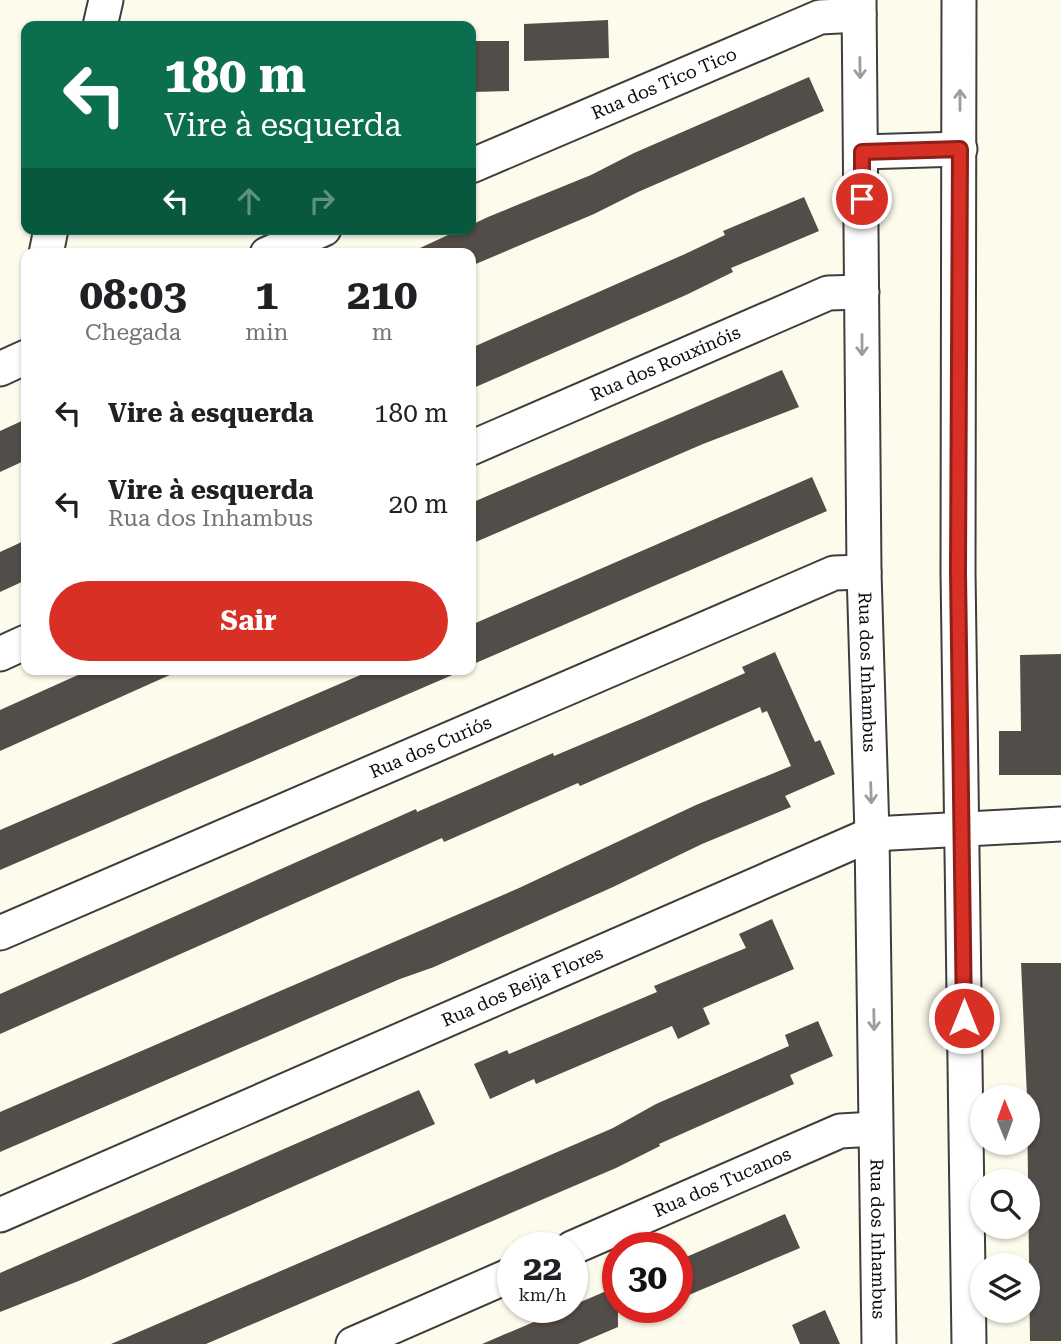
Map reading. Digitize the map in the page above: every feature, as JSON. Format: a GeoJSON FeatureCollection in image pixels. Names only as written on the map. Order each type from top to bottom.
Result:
{"type":"FeatureCollection","features":[{"type":"Feature","properties":{"kind":"street"},"geometry":{"type":"LineString","coordinates":[[101,21],[106,0]]}},
{"type":"Feature","properties":{"kind":"street"},"geometry":{"type":"LineString","coordinates":[[959,0],[958,572],[969,1344]]}},
{"type":"Feature","properties":{"kind":"street","name":"Rua dos Inhambus"},"geometry":{"type":"LineString","coordinates":[[859,7],[864,572],[872,834],[879,1344]]}},
{"type":"Feature","properties":{"kind":"street","name":"Rua dos Tico Tico"},"geometry":{"type":"LineString","coordinates":[[476,164],[820,17],[859,7]]}},
{"type":"Feature","properties":{"kind":"street"},"geometry":{"type":"LineString","coordinates":[[862,152],[960,149]]}},
{"type":"Feature","properties":{"kind":"street"},"geometry":{"type":"LineString","coordinates":[[281,248],[310,235]]}},
{"type":"Feature","properties":{"kind":"street","name":"Rua dos Rouxinóis"},"geometry":{"type":"LineString","coordinates":[[476,447],[828,293],[862,292]]}},
{"type":"Feature","properties":{"kind":"street"},"geometry":{"type":"LineString","coordinates":[[0,369],[21,359]]}},
{"type":"Feature","properties":{"kind":"street","name":"Rua dos Curiós"},"geometry":{"type":"LineString","coordinates":[[0,933],[834,573],[864,572]]}},
{"type":"Feature","properties":{"kind":"street"},"geometry":{"type":"LineString","coordinates":[[0,654],[21,644]]}},
{"type":"Feature","properties":{"kind":"street","name":"Rua dos Beija Flores"},"geometry":{"type":"LineString","coordinates":[[0,1215],[872,834],[963,827],[1061,824]]}},
{"type":"Feature","properties":{"kind":"street","name":"Rua dos Tucanos"},"geometry":{"type":"LineString","coordinates":[[588,1241],[840,1131],[875,1129]]}},
{"type":"Feature","properties":{"kind":"street"},"geometry":{"type":"LineString","coordinates":[[353,1344],[497,1281]]}},
{"type":"Feature","properties":{"kind":"building"},"geometry":{"type":"Polygon","coordinates":[[[608,20],[609,58],[524,61],[524,24],[608,20]]]}},
{"type":"Feature","properties":{"kind":"building"},"geometry":{"type":"Polygon","coordinates":[[[476,41],[509,41],[509,91],[476,92],[476,41]]]}},
{"type":"Feature","properties":{"kind":"building"},"geometry":{"type":"Polygon","coordinates":[[[809,77],[824,111],[476,264],[476,248],[420,248],[448,235],[476,235],[476,223],[591,175],[634,153],[809,77]]]}},
{"type":"Feature","properties":{"kind":"building"},"geometry":{"type":"Polygon","coordinates":[[[804,197],[819,231],[731,268],[733,272],[686,295],[476,387],[476,346],[685,254],[725,235],[723,231],[804,197]]]}},
{"type":"Feature","properties":{"kind":"building"},"geometry":{"type":"Polygon","coordinates":[[[782,370],[799,407],[703,444],[476,542],[476,501],[782,370]]]}},
{"type":"Feature","properties":{"kind":"building"},"geometry":{"type":"Polygon","coordinates":[[[21,421],[21,462],[0,472],[0,431],[21,421]]]}},
{"type":"Feature","properties":{"kind":"building"},"geometry":{"type":"Polygon","coordinates":[[[812,477],[827,511],[476,663],[476,623],[812,477]]]}},
{"type":"Feature","properties":{"kind":"building"},"geometry":{"type":"Polygon","coordinates":[[[21,542],[21,582],[0,592],[0,552],[21,542]]]}},
{"type":"Feature","properties":{"kind":"building"},"geometry":{"type":"Polygon","coordinates":[[[775,652],[815,742],[820,740],[835,774],[785,796],[791,807],[702,844],[434,967],[400,979],[0,1152],[0,1112],[519,888],[696,805],[791,766],[767,711],[762,713],[760,707],[580,786],[578,783],[444,842],[442,838],[0,1034],[0,994],[416,809],[417,812],[553,753],[554,756],[644,718],[745,673],[742,667],[775,652]]]}},
{"type":"Feature","properties":{"kind":"building"},"geometry":{"type":"Polygon","coordinates":[[[1061,654],[1061,775],[999,775],[999,731],[1021,731],[1020,655],[1061,654]]]}},
{"type":"Feature","properties":{"kind":"building"},"geometry":{"type":"Polygon","coordinates":[[[78,675],[170,675],[0,751],[0,710],[78,675]]]}},
{"type":"Feature","properties":{"kind":"building"},"geometry":{"type":"Polygon","coordinates":[[[360,675],[452,675],[0,870],[0,830],[360,675]]]}},
{"type":"Feature","properties":{"kind":"building"},"geometry":{"type":"Polygon","coordinates":[[[772,919],[794,969],[703,1008],[710,1024],[678,1039],[672,1026],[536,1084],[534,1079],[490,1099],[474,1064],[507,1050],[509,1054],[657,992],[654,986],[746,948],[739,934],[772,919]]]}},
{"type":"Feature","properties":{"kind":"building"},"geometry":{"type":"Polygon","coordinates":[[[1021,963],[1061,963],[1061,1341],[1030,1341],[1030,1323],[1040,1323],[1040,1253],[1029,1253],[1029,1239],[1040,1239],[1040,1169],[1028,1169],[1028,1155],[1040,1155],[1040,1085],[1026,1085],[1021,963]]]}},
{"type":"Feature","properties":{"kind":"building"},"geometry":{"type":"Polygon","coordinates":[[[818,1021],[833,1056],[790,1075],[794,1084],[659,1144],[660,1146],[616,1168],[206,1344],[111,1344],[613,1128],[656,1104],[789,1046],[785,1035],[818,1021]]]}},
{"type":"Feature","properties":{"kind":"building"},"geometry":{"type":"Polygon","coordinates":[[[419,1090],[435,1124],[81,1280],[0,1312],[0,1273],[419,1090]]]}},
{"type":"Feature","properties":{"kind":"building"},"geometry":{"type":"Polygon","coordinates":[[[785,1214],[800,1248],[693,1293],[693,1254],[785,1214]]]}},
{"type":"Feature","properties":{"kind":"building"},"geometry":{"type":"Polygon","coordinates":[[[602,1293],[602,1323],[618,1323],[618,1327],[578,1344],[482,1344],[531,1323],[588,1323],[588,1299],[602,1293]]]}},
{"type":"Feature","properties":{"kind":"building"},"geometry":{"type":"Polygon","coordinates":[[[825,1310],[840,1344],[800,1344],[792,1325],[825,1310]]]}},
{"type":"Feature","properties":{"kind":"route"},"geometry":{"type":"LineString","coordinates":[[862,199],[862,152],[960,149],[958,572],[964,1018]]}}]}
